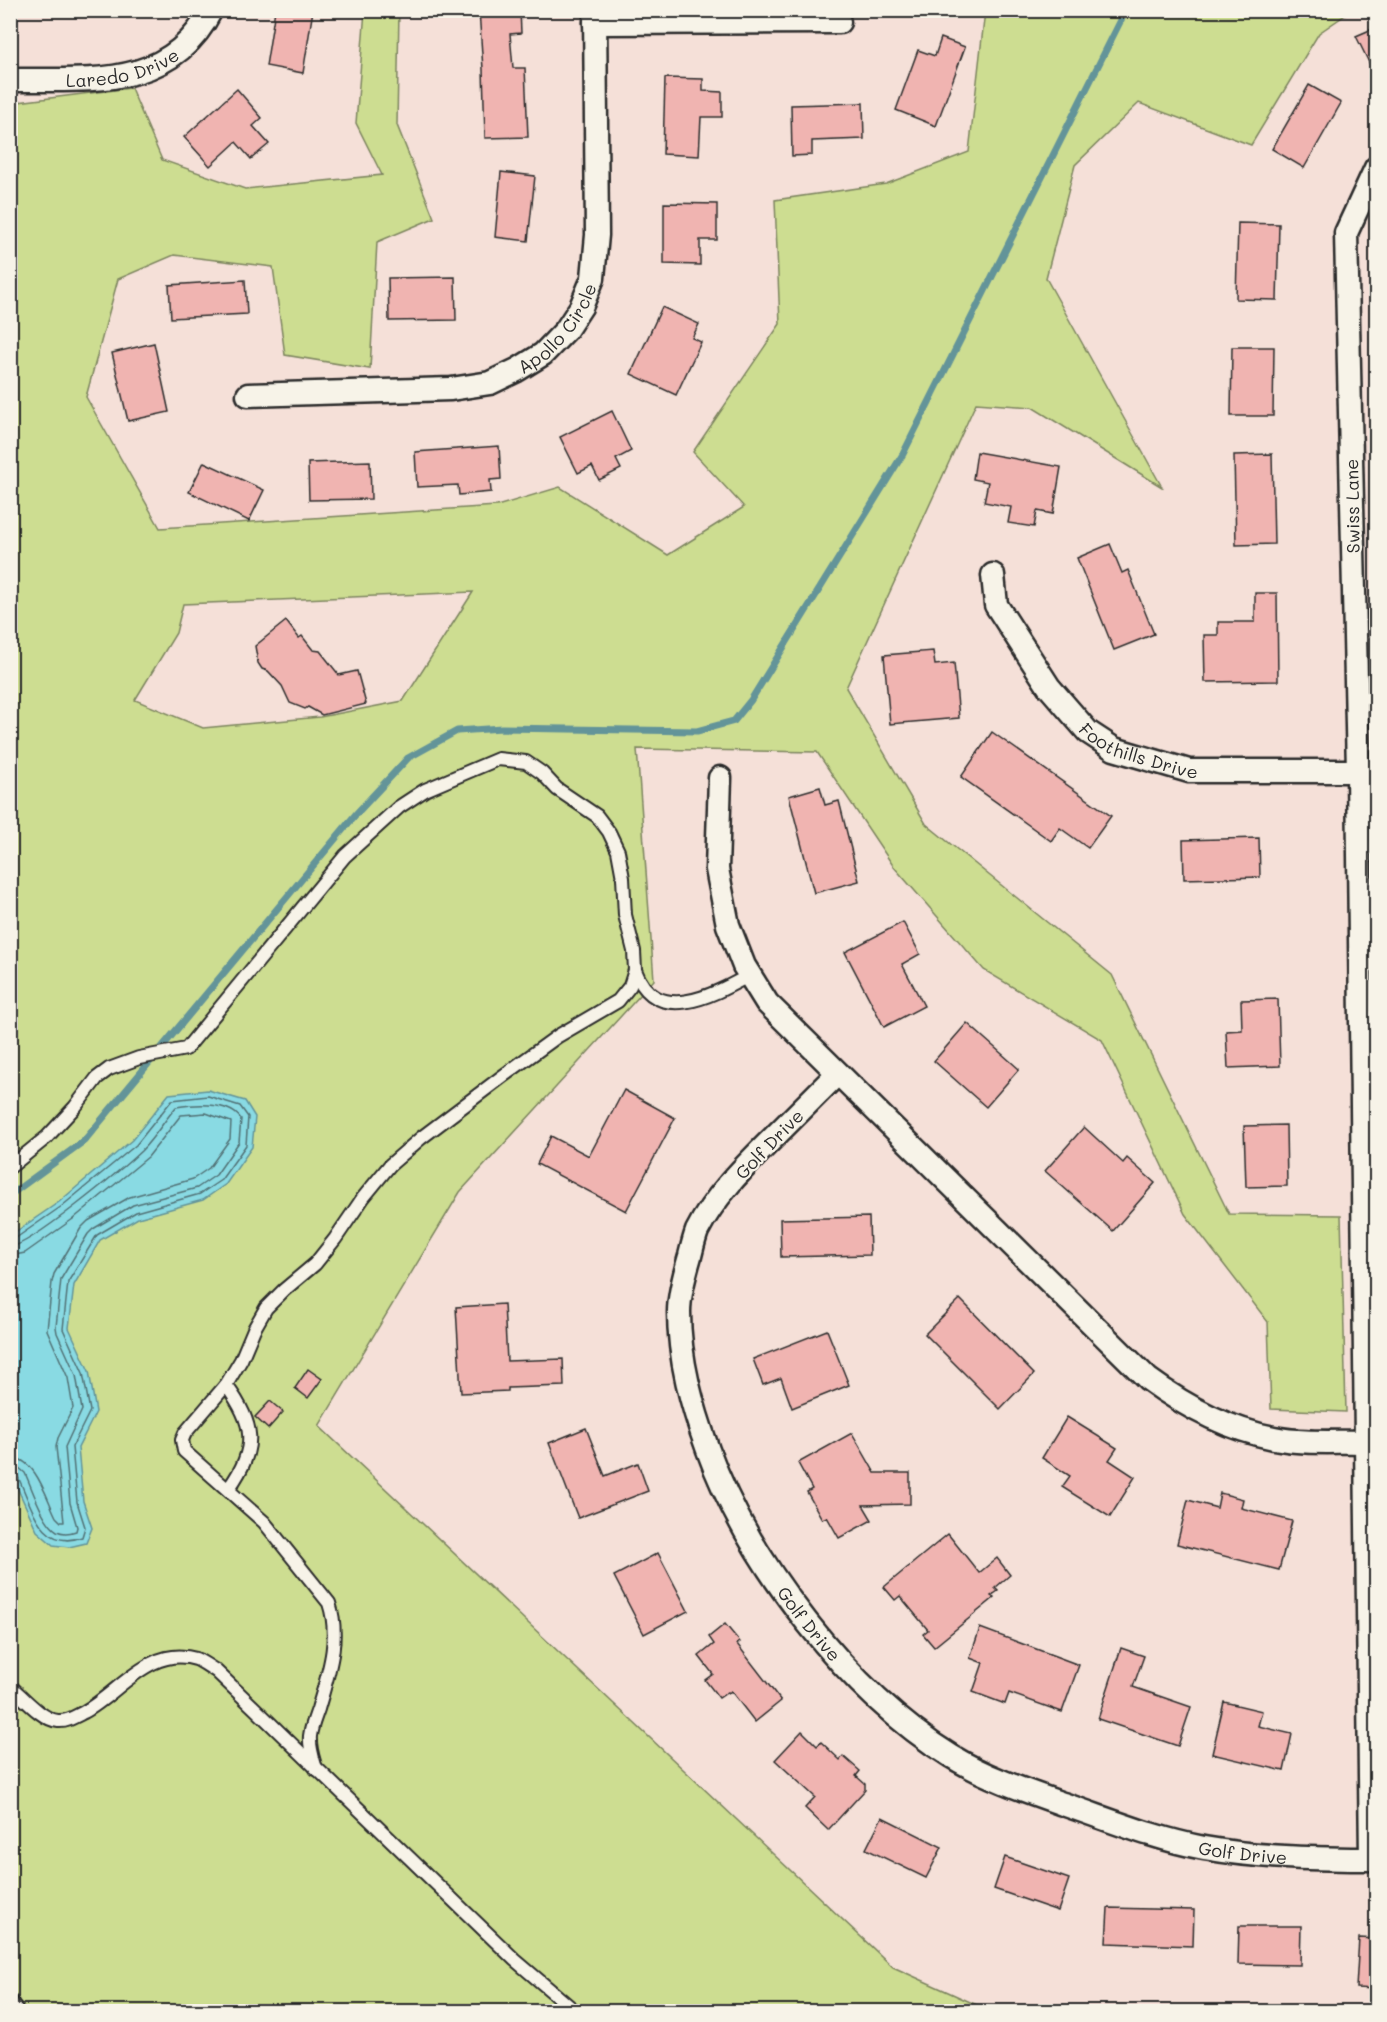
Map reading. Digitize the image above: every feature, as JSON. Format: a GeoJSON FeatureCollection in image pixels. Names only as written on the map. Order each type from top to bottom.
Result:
{"type":"FeatureCollection","features":[{"type":"Feature","properties":{"kind":"street","name":"Laredo Drive"},"geometry":{"type":"LineString","coordinates":[[10,81],[104,78],[142,72],[171,57],[190,41],[211,10]]}},
{"type":"Feature","properties":{"kind":"street"},"geometry":{"type":"LineString","coordinates":[[595,16],[839,22]]}},
{"type":"Feature","properties":{"kind":"street","name":"Apollo Circle"},"geometry":{"type":"LineString","coordinates":[[248,395],[451,389],[490,383],[543,354],[559,338],[581,307],[593,278],[597,235],[595,16]]}},
{"type":"Feature","properties":{"kind":"street","name":"Swiss Lane"},"geometry":{"type":"LineString","coordinates":[[1374,1859],[1367,1442],[1367,771],[1346,232],[1377,168]]}},
{"type":"Feature","properties":{"kind":"street","name":"Foothills Drive"},"geometry":{"type":"LineString","coordinates":[[993,575],[996,604],[1048,687],[1088,732],[1114,749],[1189,771],[1367,771]]}},
{"type":"Feature","properties":{"kind":"street"},"geometry":{"type":"LineString","coordinates":[[720,778],[717,869],[728,925],[750,975],[767,1003],[1148,1379],[1171,1396],[1223,1423],[1275,1438],[1367,1442]]}},
{"type":"Feature","properties":{"kind":"street","name":"Golf Drive"},"geometry":{"type":"LineString","coordinates":[[837,1074],[741,1170],[713,1205],[697,1233],[686,1267],[679,1310],[683,1360],[693,1407],[716,1470],[736,1515],[781,1588],[827,1646],[874,1697],[914,1731],[954,1758],[982,1772],[1045,1797],[1158,1836],[1202,1847],[1268,1856],[1374,1859]]}},
{"type":"Feature","properties":{"kind":"lane"},"geometry":{"type":"LineString","coordinates":[[10,1167],[47,1137],[75,1107],[97,1078],[108,1069],[139,1058],[186,1049],[353,849],[399,807],[425,790],[498,759],[526,762],[557,789],[597,816],[609,832],[618,850],[623,878],[625,915],[634,951],[635,970],[639,982],[653,996],[669,1002],[686,1003],[716,994],[750,975]]}},
{"type":"Feature","properties":{"kind":"lane"},"geometry":{"type":"LineString","coordinates":[[316,1769],[310,1751],[310,1736],[330,1671],[334,1644],[334,1618],[329,1603],[264,1522],[182,1447],[182,1440],[185,1433],[226,1385],[266,1308],[315,1264],[390,1165],[421,1138],[502,1076],[558,1036],[618,1001],[630,986],[635,970]]}},
{"type":"Feature","properties":{"kind":"lane"},"geometry":{"type":"LineString","coordinates":[[226,1385],[245,1416],[249,1435],[248,1456],[240,1473],[229,1488]]}},
{"type":"Feature","properties":{"kind":"lane"},"geometry":{"type":"LineString","coordinates":[[10,1686],[35,1709],[58,1721],[71,1718],[91,1708],[141,1669],[160,1659],[181,1656],[198,1660],[216,1671],[515,1960],[576,2012]]}},
{"type":"Feature","properties":{"kind":"lane"},"geometry":{"type":"LineString","coordinates":[[10,2000],[18,2012]]}},
{"type":"Feature","properties":{"kind":"green space"},"geometry":{"type":"Polygon","coordinates":[[[365,11],[399,11],[397,125],[434,218],[377,242],[370,369],[285,355],[273,267],[174,255],[118,279],[86,397],[160,528],[497,506],[560,487],[668,555],[744,507],[693,452],[780,324],[775,200],[886,184],[969,152],[985,11],[1351,11],[1319,33],[1251,145],[1139,103],[1075,165],[1046,278],[1162,487],[1032,407],[976,403],[846,688],[926,824],[1112,975],[1229,1214],[1341,1215],[1346,1412],[1271,1409],[1268,1322],[1185,1214],[1102,1040],[984,970],[894,867],[817,752],[637,749],[654,980],[460,1192],[319,1426],[893,1967],[990,2011],[11,2011],[10,103],[131,88],[162,160],[245,189],[382,175],[356,123],[365,11]],[[473,592],[183,604],[176,633],[135,700],[203,728],[320,717],[403,701],[473,592]]]}},
{"type":"Feature","properties":{"kind":"water"},"geometry":{"type":"Polygon","coordinates":[[[208,1090],[245,1101],[255,1117],[252,1147],[226,1184],[203,1200],[138,1218],[100,1240],[74,1285],[69,1328],[89,1371],[96,1412],[78,1448],[83,1501],[92,1528],[86,1543],[69,1547],[53,1545],[37,1531],[11,1474],[11,1235],[59,1202],[132,1140],[169,1094],[208,1090]]]}},
{"type":"Feature","properties":{"kind":"building"},"geometry":{"type":"Polygon","coordinates":[[[275,10],[313,10],[303,73],[266,66],[275,10]]]}},
{"type":"Feature","properties":{"kind":"building"},"geometry":{"type":"Polygon","coordinates":[[[479,10],[520,10],[521,33],[510,34],[513,68],[525,68],[528,137],[485,138],[479,10]]]}},
{"type":"Feature","properties":{"kind":"building"},"geometry":{"type":"Polygon","coordinates":[[[1377,27],[1377,79],[1356,36],[1377,27]]]}},
{"type":"Feature","properties":{"kind":"building"},"geometry":{"type":"Polygon","coordinates":[[[941,38],[965,47],[936,126],[896,110],[918,50],[935,56],[941,38]]]}},
{"type":"Feature","properties":{"kind":"building"},"geometry":{"type":"Polygon","coordinates":[[[665,78],[703,79],[703,91],[722,92],[722,117],[701,117],[699,156],[663,154],[665,78]]]}},
{"type":"Feature","properties":{"kind":"building"},"geometry":{"type":"Polygon","coordinates":[[[1309,85],[1341,103],[1304,168],[1272,149],[1309,85]]]}},
{"type":"Feature","properties":{"kind":"building"},"geometry":{"type":"Polygon","coordinates":[[[237,89],[262,118],[253,126],[269,144],[251,159],[236,142],[210,166],[184,137],[237,89]]]}},
{"type":"Feature","properties":{"kind":"building"},"geometry":{"type":"Polygon","coordinates":[[[863,103],[864,139],[812,141],[812,155],[792,156],[791,105],[863,103]]]}},
{"type":"Feature","properties":{"kind":"building"},"geometry":{"type":"Polygon","coordinates":[[[501,172],[535,176],[528,241],[495,237],[501,172]]]}},
{"type":"Feature","properties":{"kind":"building"},"geometry":{"type":"Polygon","coordinates":[[[664,203],[717,204],[717,240],[700,240],[700,265],[664,264],[664,203]]]}},
{"type":"Feature","properties":{"kind":"building"},"geometry":{"type":"Polygon","coordinates":[[[1238,223],[1279,224],[1277,300],[1236,299],[1238,223]]]}},
{"type":"Feature","properties":{"kind":"building"},"geometry":{"type":"Polygon","coordinates":[[[455,277],[456,320],[389,321],[388,278],[455,277]]]}},
{"type":"Feature","properties":{"kind":"building"},"geometry":{"type":"Polygon","coordinates":[[[245,280],[247,314],[171,318],[169,285],[245,280]]]}},
{"type":"Feature","properties":{"kind":"building"},"geometry":{"type":"Polygon","coordinates":[[[662,307],[699,324],[692,338],[701,342],[676,395],[631,374],[662,307]]]}},
{"type":"Feature","properties":{"kind":"building"},"geometry":{"type":"Polygon","coordinates":[[[154,343],[169,412],[128,421],[112,353],[154,343]]]}},
{"type":"Feature","properties":{"kind":"building"},"geometry":{"type":"Polygon","coordinates":[[[1232,347],[1274,347],[1273,416],[1231,416],[1232,347]]]}},
{"type":"Feature","properties":{"kind":"building"},"geometry":{"type":"Polygon","coordinates":[[[612,411],[631,451],[616,459],[621,469],[599,480],[592,466],[578,473],[560,437],[612,411]]]}},
{"type":"Feature","properties":{"kind":"building"},"geometry":{"type":"Polygon","coordinates":[[[499,446],[501,479],[490,480],[491,492],[459,495],[458,485],[417,487],[415,452],[499,446]]]}},
{"type":"Feature","properties":{"kind":"building"},"geometry":{"type":"Polygon","coordinates":[[[977,452],[1061,467],[1053,514],[1037,511],[1034,527],[1008,523],[1011,507],[984,502],[988,482],[973,479],[977,452]]]}},
{"type":"Feature","properties":{"kind":"building"},"geometry":{"type":"Polygon","coordinates":[[[1272,454],[1274,544],[1236,545],[1234,455],[1272,454]]]}},
{"type":"Feature","properties":{"kind":"building"},"geometry":{"type":"Polygon","coordinates":[[[370,461],[371,499],[309,500],[308,463],[370,461]]]}},
{"type":"Feature","properties":{"kind":"building"},"geometry":{"type":"Polygon","coordinates":[[[204,462],[264,490],[249,521],[189,492],[204,462]]]}},
{"type":"Feature","properties":{"kind":"building"},"geometry":{"type":"Polygon","coordinates":[[[1110,544],[1122,573],[1128,570],[1154,634],[1114,650],[1077,558],[1110,544]]]}},
{"type":"Feature","properties":{"kind":"building"},"geometry":{"type":"Polygon","coordinates":[[[1255,593],[1277,593],[1278,681],[1205,682],[1204,635],[1218,635],[1218,622],[1255,622],[1255,593]]]}},
{"type":"Feature","properties":{"kind":"building"},"geometry":{"type":"Polygon","coordinates":[[[286,621],[299,638],[302,636],[313,650],[320,651],[339,675],[357,671],[366,704],[322,715],[308,707],[305,709],[290,703],[282,686],[258,663],[255,646],[286,621]]]}},
{"type":"Feature","properties":{"kind":"building"},"geometry":{"type":"Polygon","coordinates":[[[933,651],[935,665],[954,663],[959,718],[890,724],[884,655],[933,651]]]}},
{"type":"Feature","properties":{"kind":"building"},"geometry":{"type":"Polygon","coordinates":[[[992,732],[1111,816],[1088,848],[1060,828],[1051,841],[961,777],[992,732]]]}},
{"type":"Feature","properties":{"kind":"building"},"geometry":{"type":"Polygon","coordinates":[[[820,787],[825,805],[839,801],[859,881],[814,893],[789,796],[820,787]]]}},
{"type":"Feature","properties":{"kind":"building"},"geometry":{"type":"Polygon","coordinates":[[[1259,838],[1260,877],[1184,879],[1183,840],[1259,838]]]}},
{"type":"Feature","properties":{"kind":"building"},"geometry":{"type":"Polygon","coordinates":[[[903,922],[920,954],[902,964],[924,1006],[884,1027],[845,952],[903,922]]]}},
{"type":"Feature","properties":{"kind":"building"},"geometry":{"type":"Polygon","coordinates":[[[1278,999],[1280,1066],[1228,1068],[1226,1031],[1242,1030],[1241,1000],[1278,999]]]}},
{"type":"Feature","properties":{"kind":"building"},"geometry":{"type":"Polygon","coordinates":[[[967,1023],[1019,1069],[986,1107],[934,1061],[967,1023]]]}},
{"type":"Feature","properties":{"kind":"building"},"geometry":{"type":"Polygon","coordinates":[[[624,1090],[675,1118],[626,1211],[537,1164],[551,1136],[589,1156],[624,1090]]]}},
{"type":"Feature","properties":{"kind":"building"},"geometry":{"type":"Polygon","coordinates":[[[1286,1125],[1287,1186],[1246,1187],[1244,1126],[1286,1125]]]}},
{"type":"Feature","properties":{"kind":"building"},"geometry":{"type":"Polygon","coordinates":[[[1084,1127],[1123,1163],[1127,1158],[1155,1183],[1113,1231],[1045,1171],[1084,1127]]]}},
{"type":"Feature","properties":{"kind":"building"},"geometry":{"type":"Polygon","coordinates":[[[869,1217],[870,1255],[781,1257],[780,1219],[869,1217]]]}},
{"type":"Feature","properties":{"kind":"building"},"geometry":{"type":"Polygon","coordinates":[[[960,1299],[1034,1374],[1000,1409],[925,1334],[960,1299]]]}},
{"type":"Feature","properties":{"kind":"building"},"geometry":{"type":"Polygon","coordinates":[[[504,1304],[507,1361],[563,1359],[564,1386],[508,1388],[508,1391],[461,1393],[456,1307],[504,1304]]]}},
{"type":"Feature","properties":{"kind":"building"},"geometry":{"type":"Polygon","coordinates":[[[827,1330],[849,1385],[792,1408],[781,1378],[763,1385],[753,1359],[827,1330]]]}},
{"type":"Feature","properties":{"kind":"building"},"geometry":{"type":"Polygon","coordinates":[[[308,1369],[322,1379],[308,1398],[295,1388],[308,1369]]]}},
{"type":"Feature","properties":{"kind":"building"},"geometry":{"type":"Polygon","coordinates":[[[270,1401],[283,1412],[268,1429],[255,1417],[270,1401]]]}},
{"type":"Feature","properties":{"kind":"building"},"geometry":{"type":"Polygon","coordinates":[[[1067,1417],[1117,1448],[1109,1460],[1135,1477],[1110,1517],[1062,1487],[1070,1476],[1042,1458],[1067,1417]]]}},
{"type":"Feature","properties":{"kind":"building"},"geometry":{"type":"Polygon","coordinates":[[[586,1428],[605,1476],[638,1463],[648,1491],[578,1518],[549,1443],[586,1428]]]}},
{"type":"Feature","properties":{"kind":"building"},"geometry":{"type":"Polygon","coordinates":[[[852,1433],[875,1473],[910,1473],[910,1504],[863,1505],[872,1520],[839,1538],[827,1517],[822,1519],[807,1492],[812,1489],[798,1463],[852,1433]]]}},
{"type":"Feature","properties":{"kind":"building"},"geometry":{"type":"Polygon","coordinates":[[[1220,1493],[1243,1499],[1241,1508],[1292,1521],[1279,1570],[1177,1544],[1188,1500],[1217,1508],[1220,1493]]]}},
{"type":"Feature","properties":{"kind":"building"},"geometry":{"type":"Polygon","coordinates":[[[948,1534],[979,1573],[997,1558],[1010,1575],[995,1588],[998,1591],[991,1596],[994,1598],[934,1647],[923,1634],[928,1630],[900,1596],[895,1600],[884,1587],[948,1534]]]}},
{"type":"Feature","properties":{"kind":"building"},"geometry":{"type":"Polygon","coordinates":[[[658,1553],[688,1611],[644,1634],[614,1576],[658,1553]]]}},
{"type":"Feature","properties":{"kind":"building"},"geometry":{"type":"Polygon","coordinates":[[[725,1624],[740,1642],[737,1644],[781,1701],[755,1722],[731,1691],[719,1698],[705,1680],[713,1674],[699,1656],[714,1644],[709,1637],[725,1624]]]}},
{"type":"Feature","properties":{"kind":"building"},"geometry":{"type":"Polygon","coordinates":[[[980,1628],[1079,1665],[1062,1712],[1009,1693],[1005,1704],[973,1692],[983,1663],[970,1658],[980,1628]]]}},
{"type":"Feature","properties":{"kind":"building"},"geometry":{"type":"Polygon","coordinates":[[[1121,1648],[1144,1656],[1133,1687],[1191,1707],[1178,1746],[1098,1719],[1121,1648]]]}},
{"type":"Feature","properties":{"kind":"building"},"geometry":{"type":"Polygon","coordinates":[[[1224,1702],[1262,1711],[1258,1726],[1292,1734],[1284,1771],[1212,1754],[1224,1702]]]}},
{"type":"Feature","properties":{"kind":"building"},"geometry":{"type":"Polygon","coordinates":[[[802,1731],[817,1746],[821,1742],[840,1760],[843,1756],[860,1771],[856,1776],[865,1784],[865,1790],[828,1830],[805,1808],[815,1797],[775,1760],[802,1731]]]}},
{"type":"Feature","properties":{"kind":"building"},"geometry":{"type":"Polygon","coordinates":[[[882,1817],[942,1847],[926,1878],[866,1849],[882,1817]]]}},
{"type":"Feature","properties":{"kind":"building"},"geometry":{"type":"Polygon","coordinates":[[[1005,1857],[1069,1879],[1058,1911],[994,1889],[1005,1857]]]}},
{"type":"Feature","properties":{"kind":"building"},"geometry":{"type":"Polygon","coordinates":[[[1108,1908],[1194,1910],[1193,1946],[1106,1943],[1108,1908]]]}},
{"type":"Feature","properties":{"kind":"building"},"geometry":{"type":"Polygon","coordinates":[[[1239,1926],[1301,1926],[1300,1965],[1238,1964],[1239,1926]]]}},
{"type":"Feature","properties":{"kind":"building"},"geometry":{"type":"Polygon","coordinates":[[[1359,1938],[1377,1939],[1377,1989],[1356,1988],[1359,1938]]]}},
{"type":"Feature","properties":{"kind":"waterway"},"geometry":{"type":"LineString","coordinates":[[10,1195],[84,1141],[356,814],[408,758],[457,731],[502,728],[697,731],[734,721],[751,700],[903,454],[1126,10]]}}]}
